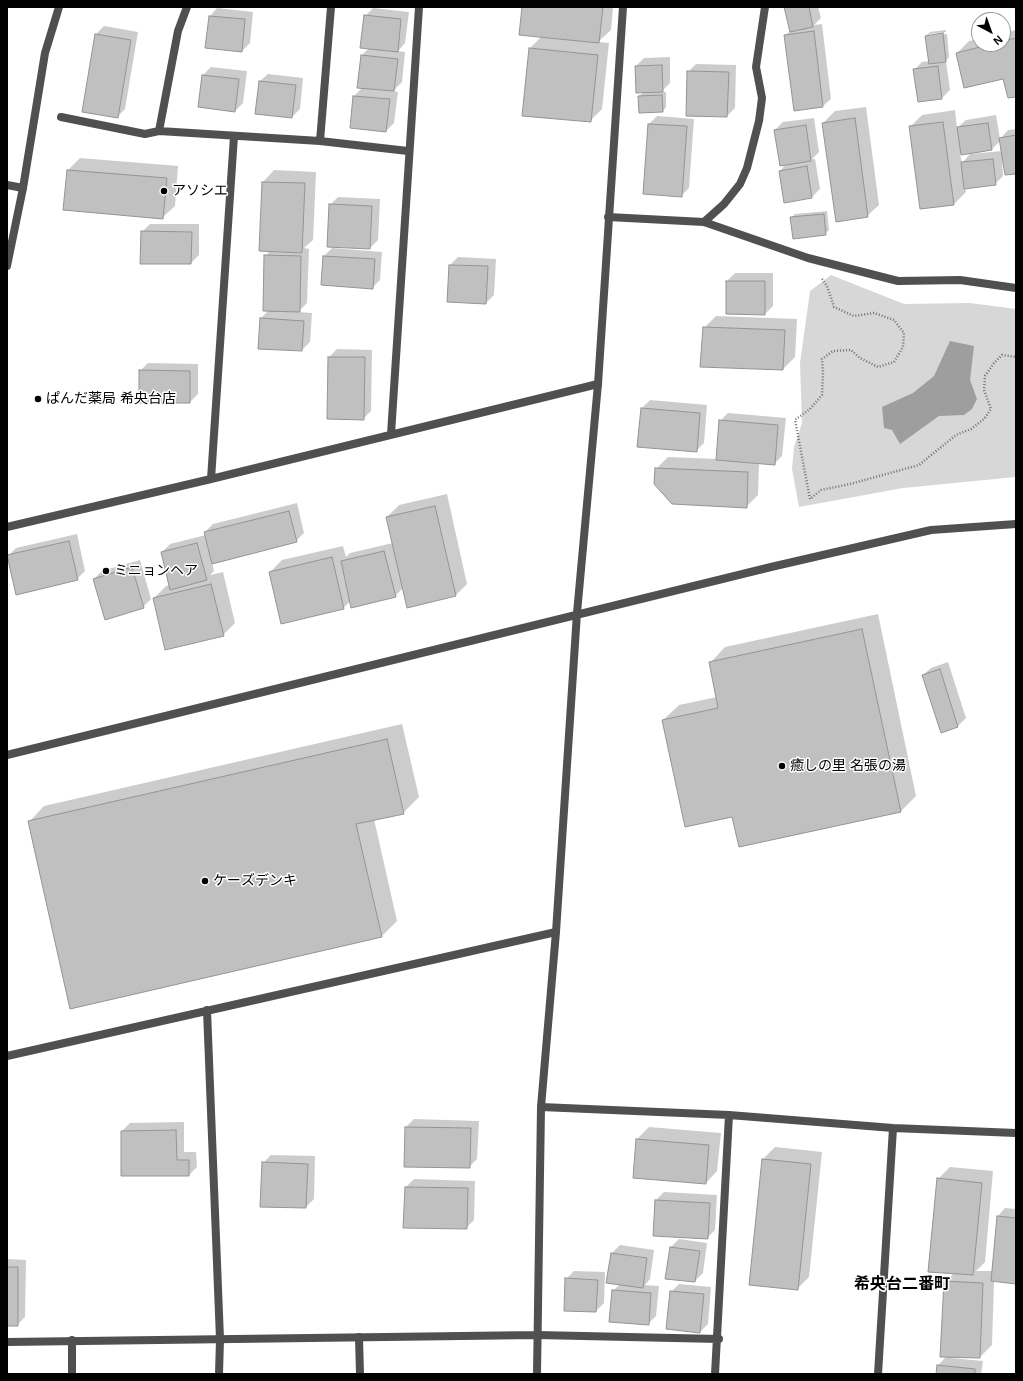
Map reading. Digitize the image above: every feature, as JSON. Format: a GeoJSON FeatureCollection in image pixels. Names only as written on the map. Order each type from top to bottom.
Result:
{"type":"FeatureCollection","features":[{"type":"Feature","properties":{"kind":"street"},"geometry":{"type":"LineString","coordinates":[[7,266],[23,188],[45,53],[59,7]]}},
{"type":"Feature","properties":{"kind":"street"},"geometry":{"type":"LineString","coordinates":[[159,130],[178,31],[186,7]]}},
{"type":"Feature","properties":{"kind":"street"},"geometry":{"type":"LineString","coordinates":[[320,141],[331,7]]}},
{"type":"Feature","properties":{"kind":"street"},"geometry":{"type":"LineString","coordinates":[[391,434],[408,151],[419,7]]}},
{"type":"Feature","properties":{"kind":"street"},"geometry":{"type":"LineString","coordinates":[[537,1374],[541,1108],[556,932],[577,613],[598,384],[623,7]]}},
{"type":"Feature","properties":{"kind":"street"},"geometry":{"type":"LineString","coordinates":[[704,222],[728,199],[740,184],[747,168],[759,120],[762,98],[756,68],[765,7]]}},
{"type":"Feature","properties":{"kind":"street"},"geometry":{"type":"LineString","coordinates":[[61,117],[145,134],[159,130],[320,141],[408,151]]}},
{"type":"Feature","properties":{"kind":"street"},"geometry":{"type":"LineString","coordinates":[[211,479],[234,136]]}},
{"type":"Feature","properties":{"kind":"street"},"geometry":{"type":"LineString","coordinates":[[7,186],[23,188]]}},
{"type":"Feature","properties":{"kind":"street"},"geometry":{"type":"LineString","coordinates":[[608,217],[704,222],[808,258],[898,281],[960,280],[1016,288]]}},
{"type":"Feature","properties":{"kind":"street"},"geometry":{"type":"LineString","coordinates":[[7,527],[211,479],[598,384]]}},
{"type":"Feature","properties":{"kind":"street"},"geometry":{"type":"LineString","coordinates":[[7,755],[577,613],[931,530],[1016,524]]}},
{"type":"Feature","properties":{"kind":"street"},"geometry":{"type":"LineString","coordinates":[[7,1056],[556,932]]}},
{"type":"Feature","properties":{"kind":"street"},"geometry":{"type":"LineString","coordinates":[[207,1010],[220,1339],[218,1374]]}},
{"type":"Feature","properties":{"kind":"street"},"geometry":{"type":"LineString","coordinates":[[541,1108],[729,1115],[894,1128],[1016,1133]]}},
{"type":"Feature","properties":{"kind":"street"},"geometry":{"type":"LineString","coordinates":[[715,1374],[719,1339],[729,1115]]}},
{"type":"Feature","properties":{"kind":"street"},"geometry":{"type":"LineString","coordinates":[[878,1374],[894,1128]]}},
{"type":"Feature","properties":{"kind":"street"},"geometry":{"type":"LineString","coordinates":[[7,1342],[537,1335],[719,1339]]}},
{"type":"Feature","properties":{"kind":"street"},"geometry":{"type":"LineString","coordinates":[[359,1338],[360,1374]]}},
{"type":"Feature","properties":{"kind":"street"},"geometry":{"type":"LineString","coordinates":[[72,1340],[72,1374]]}},
{"type":"Feature","properties":{"kind":"path"},"geometry":{"type":"LineString","coordinates":[[827,286],[834,307],[854,316],[874,313],[894,320],[904,333],[903,347],[894,362],[878,367],[860,358],[851,350],[833,351],[822,359],[822,395],[810,409],[795,420],[810,499],[821,490],[850,484],[919,465],[956,436],[971,429],[984,419],[991,409],[984,390],[985,376],[1002,355],[1016,356]]}},
{"type":"Feature","properties":{"kind":"shaded area"},"geometry":{"type":"Polygon","coordinates":[[[831,275],[904,304],[970,303],[1016,309],[1016,477],[903,488],[799,507],[792,469],[794,447],[802,423],[800,363],[810,291],[831,275]]]}},
{"type":"Feature","properties":{"kind":"shaded area"},"geometry":{"type":"Polygon","coordinates":[[[950,341],[974,346],[970,380],[977,399],[972,409],[964,415],[939,416],[900,444],[892,430],[884,428],[882,407],[913,393],[934,376],[950,341]]]}},
{"type":"Feature","properties":{"kind":"building"},"geometry":{"type":"Polygon","coordinates":[[[522,7],[603,7],[599,43],[519,35],[522,7]]]}},
{"type":"Feature","properties":{"kind":"building"},"geometry":{"type":"Polygon","coordinates":[[[784,7],[809,7],[813,27],[790,32],[784,7]]]}},
{"type":"Feature","properties":{"kind":"building"},"geometry":{"type":"Polygon","coordinates":[[[364,15],[401,19],[398,52],[360,48],[364,15]]]}},
{"type":"Feature","properties":{"kind":"building"},"geometry":{"type":"Polygon","coordinates":[[[209,16],[245,19],[242,52],[205,48],[209,16]]]}},
{"type":"Feature","properties":{"kind":"building"},"geometry":{"type":"Polygon","coordinates":[[[814,31],[823,107],[794,111],[784,35],[814,31]]]}},
{"type":"Feature","properties":{"kind":"building"},"geometry":{"type":"Polygon","coordinates":[[[943,33],[946,62],[929,64],[925,36],[943,33]]]}},
{"type":"Feature","properties":{"kind":"building"},"geometry":{"type":"Polygon","coordinates":[[[95,34],[131,40],[118,118],[82,112],[95,34]]]}},
{"type":"Feature","properties":{"kind":"building"},"geometry":{"type":"Polygon","coordinates":[[[1016,38],[1016,97],[1008,98],[1003,79],[964,88],[956,53],[971,49],[971,52],[1011,52],[1011,39],[1016,38]]]}},
{"type":"Feature","properties":{"kind":"building"},"geometry":{"type":"Polygon","coordinates":[[[529,48],[598,55],[591,122],[522,116],[529,48]]]}},
{"type":"Feature","properties":{"kind":"building"},"geometry":{"type":"Polygon","coordinates":[[[361,55],[398,59],[394,91],[357,88],[361,55]]]}},
{"type":"Feature","properties":{"kind":"building"},"geometry":{"type":"Polygon","coordinates":[[[662,65],[663,92],[636,93],[635,66],[662,65]]]}},
{"type":"Feature","properties":{"kind":"building"},"geometry":{"type":"Polygon","coordinates":[[[938,66],[942,99],[918,102],[913,69],[938,66]]]}},
{"type":"Feature","properties":{"kind":"building"},"geometry":{"type":"Polygon","coordinates":[[[687,71],[729,72],[727,117],[686,116],[687,71]]]}},
{"type":"Feature","properties":{"kind":"building"},"geometry":{"type":"Polygon","coordinates":[[[202,75],[239,79],[235,112],[198,107],[202,75]]]}},
{"type":"Feature","properties":{"kind":"building"},"geometry":{"type":"Polygon","coordinates":[[[259,81],[296,85],[292,118],[255,114],[259,81]]]}},
{"type":"Feature","properties":{"kind":"building"},"geometry":{"type":"Polygon","coordinates":[[[662,95],[663,112],[639,113],[638,96],[662,95]]]}},
{"type":"Feature","properties":{"kind":"building"},"geometry":{"type":"Polygon","coordinates":[[[353,96],[390,99],[386,132],[350,128],[353,96]]]}},
{"type":"Feature","properties":{"kind":"building"},"geometry":{"type":"Polygon","coordinates":[[[855,118],[868,217],[836,222],[822,123],[855,118]]]}},
{"type":"Feature","properties":{"kind":"building"},"geometry":{"type":"Polygon","coordinates":[[[943,122],[954,205],[920,209],[909,126],[943,122]]]}},
{"type":"Feature","properties":{"kind":"building"},"geometry":{"type":"Polygon","coordinates":[[[988,123],[992,150],[961,155],[957,127],[988,123]]]}},
{"type":"Feature","properties":{"kind":"building"},"geometry":{"type":"Polygon","coordinates":[[[648,124],[687,126],[682,197],[643,194],[648,124]]]}},
{"type":"Feature","properties":{"kind":"building"},"geometry":{"type":"Polygon","coordinates":[[[806,125],[811,161],[780,166],[774,130],[806,125]]]}},
{"type":"Feature","properties":{"kind":"building"},"geometry":{"type":"Polygon","coordinates":[[[1016,135],[1016,174],[1005,175],[999,138],[1016,135]]]}},
{"type":"Feature","properties":{"kind":"building"},"geometry":{"type":"Polygon","coordinates":[[[993,159],[996,185],[964,189],[961,162],[993,159]]]}},
{"type":"Feature","properties":{"kind":"building"},"geometry":{"type":"Polygon","coordinates":[[[807,166],[812,198],[784,203],[779,171],[807,166]]]}},
{"type":"Feature","properties":{"kind":"building"},"geometry":{"type":"Polygon","coordinates":[[[67,170],[167,178],[163,219],[63,210],[67,170]]]}},
{"type":"Feature","properties":{"kind":"building"},"geometry":{"type":"Polygon","coordinates":[[[262,182],[305,183],[302,253],[259,251],[262,182]]]}},
{"type":"Feature","properties":{"kind":"building"},"geometry":{"type":"Polygon","coordinates":[[[329,204],[372,206],[370,249],[327,247],[329,204]]]}},
{"type":"Feature","properties":{"kind":"building"},"geometry":{"type":"Polygon","coordinates":[[[824,214],[826,235],[793,239],[790,217],[824,214]]]}},
{"type":"Feature","properties":{"kind":"building"},"geometry":{"type":"Polygon","coordinates":[[[141,231],[192,232],[191,264],[140,264],[141,231]]]}},
{"type":"Feature","properties":{"kind":"building"},"geometry":{"type":"Polygon","coordinates":[[[264,255],[301,256],[300,312],[263,311],[264,255]]]}},
{"type":"Feature","properties":{"kind":"building"},"geometry":{"type":"Polygon","coordinates":[[[323,256],[375,259],[373,289],[321,285],[323,256]]]}},
{"type":"Feature","properties":{"kind":"building"},"geometry":{"type":"Polygon","coordinates":[[[449,265],[488,266],[486,304],[447,302],[449,265]]]}},
{"type":"Feature","properties":{"kind":"building"},"geometry":{"type":"Polygon","coordinates":[[[726,281],[765,281],[765,315],[726,314],[726,281]]]}},
{"type":"Feature","properties":{"kind":"building"},"geometry":{"type":"Polygon","coordinates":[[[260,318],[304,321],[302,351],[258,349],[260,318]]]}},
{"type":"Feature","properties":{"kind":"building"},"geometry":{"type":"Polygon","coordinates":[[[703,327],[785,330],[783,370],[700,367],[703,327]]]}},
{"type":"Feature","properties":{"kind":"building"},"geometry":{"type":"Polygon","coordinates":[[[328,357],[365,357],[364,420],[327,419],[328,357]]]}},
{"type":"Feature","properties":{"kind":"building"},"geometry":{"type":"Polygon","coordinates":[[[139,370],[190,371],[190,403],[139,403],[139,370]]]}},
{"type":"Feature","properties":{"kind":"building"},"geometry":{"type":"Polygon","coordinates":[[[641,408],[700,413],[697,452],[637,447],[641,408]]]}},
{"type":"Feature","properties":{"kind":"building"},"geometry":{"type":"Polygon","coordinates":[[[719,420],[778,425],[775,465],[716,460],[719,420]]]}},
{"type":"Feature","properties":{"kind":"building"},"geometry":{"type":"Polygon","coordinates":[[[655,468],[748,472],[747,508],[672,504],[654,484],[655,468]]]}},
{"type":"Feature","properties":{"kind":"building"},"geometry":{"type":"Polygon","coordinates":[[[435,506],[456,596],[407,608],[386,517],[435,506]]]}},
{"type":"Feature","properties":{"kind":"building"},"geometry":{"type":"Polygon","coordinates":[[[289,511],[297,542],[212,564],[204,532],[289,511]]]}},
{"type":"Feature","properties":{"kind":"building"},"geometry":{"type":"Polygon","coordinates":[[[69,541],[78,580],[16,595],[7,555],[69,541]]]}},
{"type":"Feature","properties":{"kind":"building"},"geometry":{"type":"Polygon","coordinates":[[[197,543],[207,580],[170,590],[161,552],[197,543]]]}},
{"type":"Feature","properties":{"kind":"building"},"geometry":{"type":"Polygon","coordinates":[[[384,551],[396,597],[351,608],[341,561],[384,551]]]}},
{"type":"Feature","properties":{"kind":"building"},"geometry":{"type":"Polygon","coordinates":[[[332,557],[344,609],[281,624],[269,572],[332,557]]]}},
{"type":"Feature","properties":{"kind":"building"},"geometry":{"type":"Polygon","coordinates":[[[132,567],[144,608],[105,620],[93,579],[132,567]]]}},
{"type":"Feature","properties":{"kind":"building"},"geometry":{"type":"Polygon","coordinates":[[[211,584],[224,636],[165,650],[153,598],[211,584]]]}},
{"type":"Feature","properties":{"kind":"building","name":"癒しの里 名張の湯"},"geometry":{"type":"Polygon","coordinates":[[[862,629],[901,812],[739,847],[732,817],[685,827],[662,720],[718,708],[709,662],[862,629]]]}},
{"type":"Feature","properties":{"kind":"building"},"geometry":{"type":"Polygon","coordinates":[[[940,669],[958,727],[941,733],[922,675],[940,669]]]}},
{"type":"Feature","properties":{"kind":"building","name":"ケーズデンキ"},"geometry":{"type":"Polygon","coordinates":[[[387,739],[404,814],[356,824],[382,937],[70,1009],[28,821],[387,739]]]}},
{"type":"Feature","properties":{"kind":"building"},"geometry":{"type":"Polygon","coordinates":[[[405,1127],[471,1128],[470,1168],[404,1167],[405,1127]]]}},
{"type":"Feature","properties":{"kind":"building"},"geometry":{"type":"Polygon","coordinates":[[[176,1130],[177,1160],[189,1160],[189,1176],[121,1176],[121,1131],[176,1130]]]}},
{"type":"Feature","properties":{"kind":"building"},"geometry":{"type":"Polygon","coordinates":[[[636,1139],[709,1145],[706,1184],[633,1178],[636,1139]]]}},
{"type":"Feature","properties":{"kind":"building"},"geometry":{"type":"Polygon","coordinates":[[[762,1159],[811,1164],[798,1290],[749,1285],[762,1159]]]}},
{"type":"Feature","properties":{"kind":"building"},"geometry":{"type":"Polygon","coordinates":[[[262,1162],[308,1164],[306,1208],[260,1207],[262,1162]]]}},
{"type":"Feature","properties":{"kind":"building"},"geometry":{"type":"Polygon","coordinates":[[[937,1178],[982,1183],[973,1275],[928,1272],[937,1178]]]}},
{"type":"Feature","properties":{"kind":"building"},"geometry":{"type":"Polygon","coordinates":[[[405,1187],[468,1188],[467,1229],[403,1228],[405,1187]]]}},
{"type":"Feature","properties":{"kind":"building"},"geometry":{"type":"Polygon","coordinates":[[[655,1200],[710,1203],[708,1239],[653,1236],[655,1200]]]}},
{"type":"Feature","properties":{"kind":"building"},"geometry":{"type":"Polygon","coordinates":[[[997,1216],[1016,1218],[1016,1284],[991,1281],[997,1216]]]}},
{"type":"Feature","properties":{"kind":"building"},"geometry":{"type":"Polygon","coordinates":[[[670,1247],[700,1251],[695,1282],[665,1279],[670,1247]]]}},
{"type":"Feature","properties":{"kind":"building"},"geometry":{"type":"Polygon","coordinates":[[[611,1253],[647,1258],[643,1288],[606,1283],[611,1253]]]}},
{"type":"Feature","properties":{"kind":"building"},"geometry":{"type":"Polygon","coordinates":[[[7,1267],[18,1267],[18,1326],[7,1326],[7,1267]]]}},
{"type":"Feature","properties":{"kind":"building"},"geometry":{"type":"Polygon","coordinates":[[[565,1278],[598,1280],[596,1312],[564,1311],[565,1278]]]}},
{"type":"Feature","properties":{"kind":"building"},"geometry":{"type":"Polygon","coordinates":[[[944,1281],[983,1283],[980,1358],[940,1357],[944,1281]]]}},
{"type":"Feature","properties":{"kind":"building"},"geometry":{"type":"Polygon","coordinates":[[[612,1290],[651,1293],[649,1325],[609,1322],[612,1290]]]}},
{"type":"Feature","properties":{"kind":"building"},"geometry":{"type":"Polygon","coordinates":[[[670,1291],[704,1294],[700,1333],[666,1329],[670,1291]]]}},
{"type":"Feature","properties":{"kind":"building"},"geometry":{"type":"Polygon","coordinates":[[[937,1365],[975,1369],[975,1374],[936,1374],[937,1365]]]}},
{"type":"Feature","properties":{"kind":"place","name":"アソシエ"},"geometry":{"type":"Point","coordinates":[164,191]}},
{"type":"Feature","properties":{"kind":"place","name":"ぱんだ薬局 希央台店"},"geometry":{"type":"Point","coordinates":[38,399]}},
{"type":"Feature","properties":{"kind":"place","name":"ミニョンヘア"},"geometry":{"type":"Point","coordinates":[106,571]}},
{"type":"Feature","properties":{"kind":"place","name":"癒しの里 名張の湯"},"geometry":{"type":"Point","coordinates":[782,766]}},
{"type":"Feature","properties":{"kind":"place","name":"ケーズデンキ"},"geometry":{"type":"Point","coordinates":[205,881]}},
{"type":"Feature","properties":{"kind":"district","name":"希央台二番町"},"geometry":{"type":"Point","coordinates":[902,1285]}}]}
